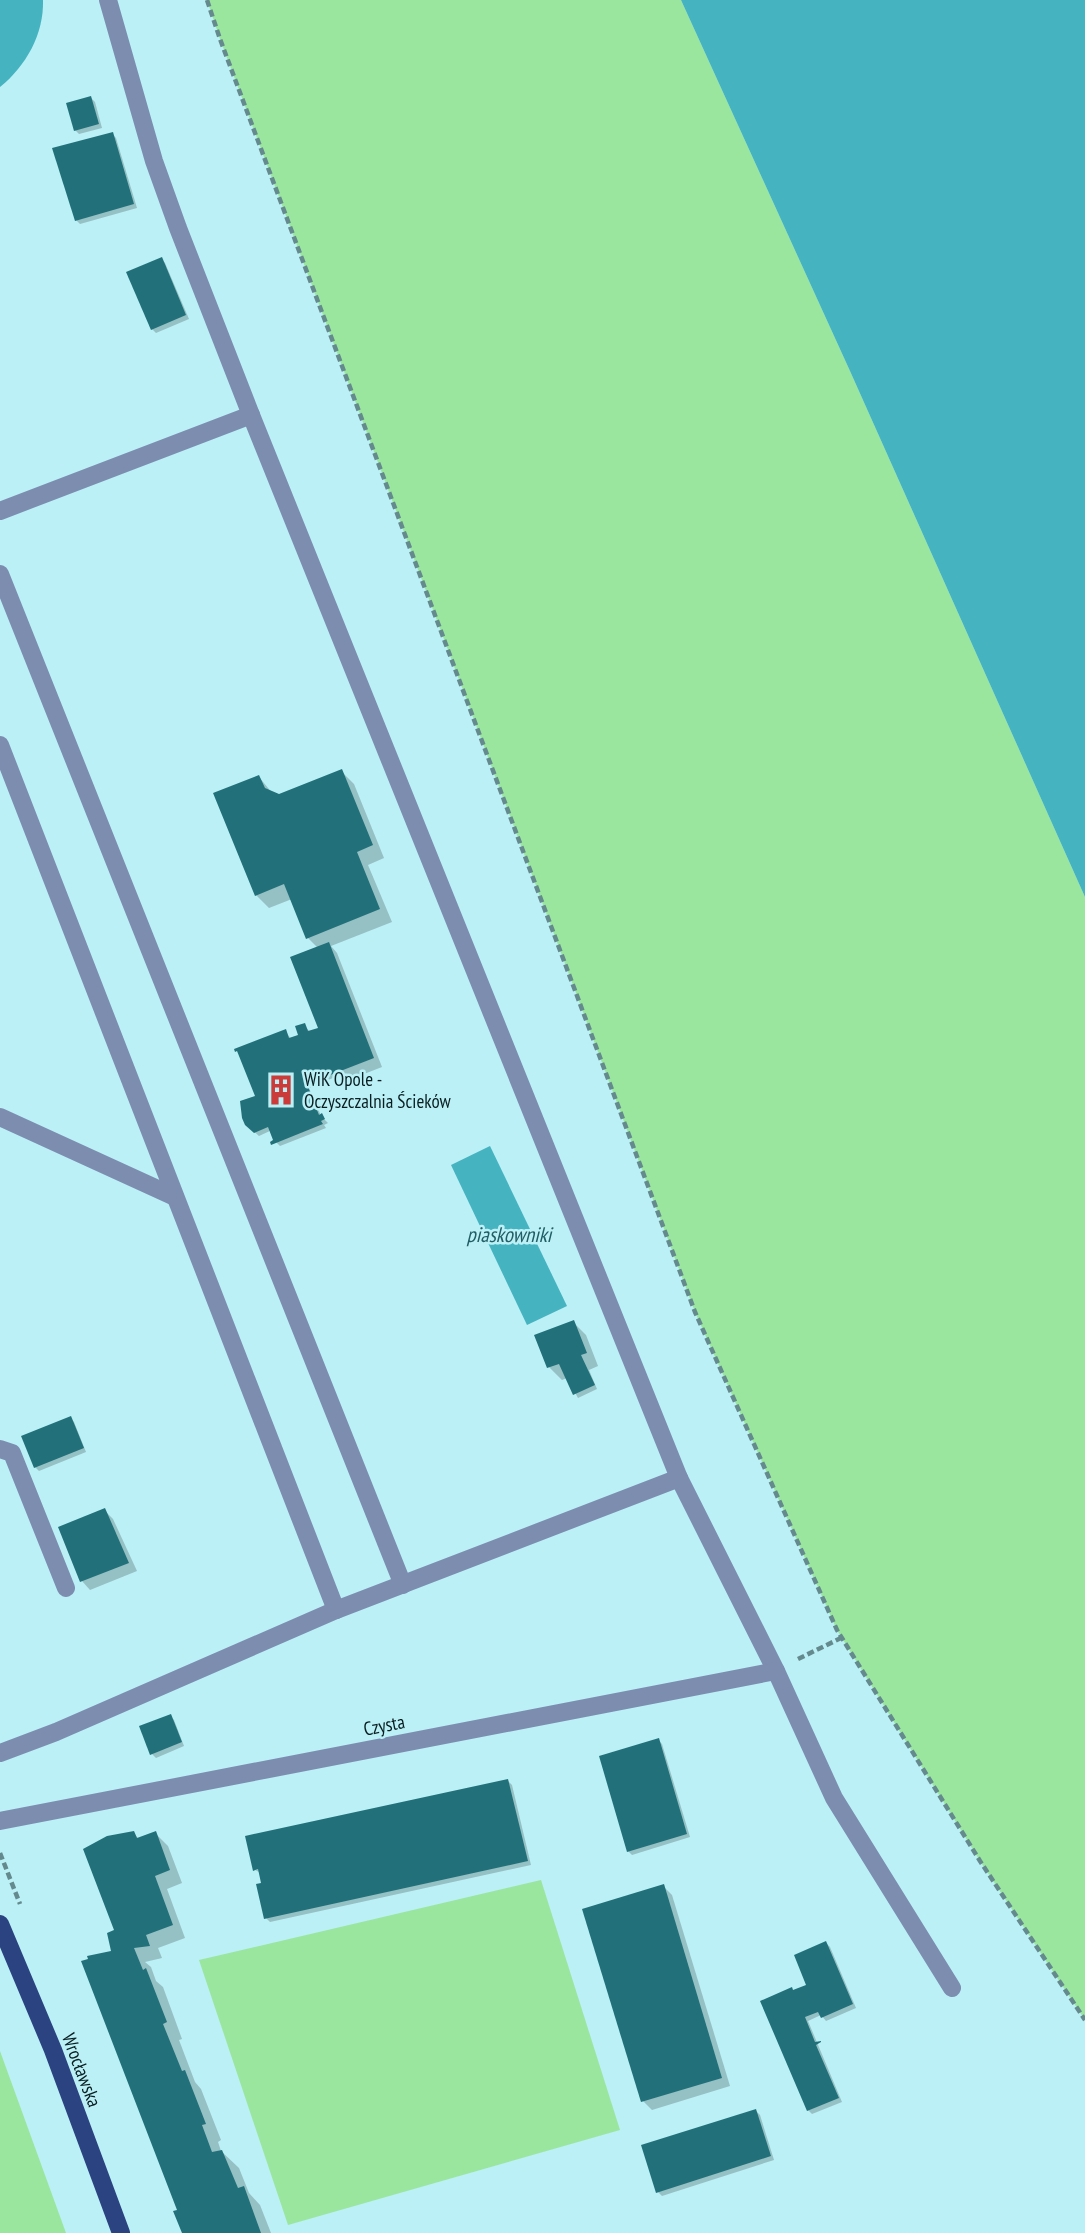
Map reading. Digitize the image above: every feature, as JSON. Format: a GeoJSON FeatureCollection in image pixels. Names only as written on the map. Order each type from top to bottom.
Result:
{"type":"FeatureCollection","features":[{"type":"Feature","properties":{"kind":"main road","name":"Wrocławska"},"geometry":{"type":"LineString","coordinates":[[0,1924],[52,2050],[121,2233]]}},
{"type":"Feature","properties":{"kind":"street"},"geometry":{"type":"LineString","coordinates":[[108,0],[154,161],[251,415],[679,1478],[775,1671],[834,1798],[952,1988]]}},
{"type":"Feature","properties":{"kind":"street"},"geometry":{"type":"LineString","coordinates":[[0,511],[251,415]]}},
{"type":"Feature","properties":{"kind":"street"},"geometry":{"type":"LineString","coordinates":[[0,574],[403,1585]]}},
{"type":"Feature","properties":{"kind":"street"},"geometry":{"type":"LineString","coordinates":[[0,746],[336,1610]]}},
{"type":"Feature","properties":{"kind":"street"},"geometry":{"type":"LineString","coordinates":[[0,1117],[175,1197]]}},
{"type":"Feature","properties":{"kind":"street"},"geometry":{"type":"LineString","coordinates":[[0,1448],[12,1452],[66,1588]]}},
{"type":"Feature","properties":{"kind":"street"},"geometry":{"type":"LineString","coordinates":[[0,1752],[56,1732],[336,1610],[679,1478]]}},
{"type":"Feature","properties":{"kind":"street","name":"Czysta"},"geometry":{"type":"LineString","coordinates":[[0,1821],[775,1671]]}},
{"type":"Feature","properties":{"kind":"path"},"geometry":{"type":"LineString","coordinates":[[207,0],[695,1312],[841,1638],[980,1861],[1085,2020]]}},
{"type":"Feature","properties":{"kind":"path"},"geometry":{"type":"LineString","coordinates":[[775,1671],[841,1638]]}},
{"type":"Feature","properties":{"kind":"green space"},"geometry":{"type":"Polygon","coordinates":[[[207,0],[681,0],[1085,897],[1085,2020],[980,1861],[837,1630],[695,1312],[207,0]]]}},
{"type":"Feature","properties":{"kind":"green space"},"geometry":{"type":"Polygon","coordinates":[[[541,1880],[620,2130],[288,2225],[199,1960],[541,1880]]]}},
{"type":"Feature","properties":{"kind":"green space"},"geometry":{"type":"Polygon","coordinates":[[[0,2051],[66,2233],[0,2233],[0,2051]]]}},
{"type":"Feature","properties":{"kind":"water"},"geometry":{"type":"Polygon","coordinates":[[[0,0],[43,0],[43,13],[32,48],[18,69],[0,87],[0,0]]]}},
{"type":"Feature","properties":{"kind":"water"},"geometry":{"type":"Polygon","coordinates":[[[681,0],[1085,0],[1085,897],[850,371],[681,0]]]}},
{"type":"Feature","properties":{"kind":"water","name":"piaskowniki"},"geometry":{"type":"Polygon","coordinates":[[[490,1146],[567,1306],[527,1325],[451,1165],[490,1146]]]}},
{"type":"Feature","properties":{"kind":"building"},"geometry":{"type":"Polygon","coordinates":[[[91,96],[99,124],[74,131],[66,103],[91,96]]]}},
{"type":"Feature","properties":{"kind":"building"},"geometry":{"type":"Polygon","coordinates":[[[113,132],[134,204],[75,221],[52,148],[113,132]]]}},
{"type":"Feature","properties":{"kind":"building"},"geometry":{"type":"Polygon","coordinates":[[[162,257],[186,315],[151,330],[126,272],[162,257]]]}},
{"type":"Feature","properties":{"kind":"building"},"geometry":{"type":"Polygon","coordinates":[[[342,769],[373,845],[357,852],[380,909],[306,939],[284,884],[255,896],[213,793],[259,775],[265,788],[279,794],[342,769]]]}},
{"type":"Feature","properties":{"kind":"building"},"geometry":{"type":"Polygon","coordinates":[[[329,942],[374,1058],[307,1084],[319,1115],[322,1113],[325,1119],[321,1121],[323,1124],[271,1145],[273,1140],[268,1127],[254,1133],[242,1118],[240,1101],[255,1096],[234,1049],[286,1029],[289,1038],[298,1035],[295,1026],[305,1023],[308,1031],[318,1028],[290,957],[329,942]]]}},
{"type":"Feature","properties":{"kind":"building"},"geometry":{"type":"Polygon","coordinates":[[[574,1320],[587,1353],[581,1355],[595,1385],[573,1395],[559,1364],[547,1368],[534,1335],[574,1320]]]}},
{"type":"Feature","properties":{"kind":"building"},"geometry":{"type":"Polygon","coordinates":[[[71,1416],[84,1448],[34,1468],[21,1436],[71,1416]]]}},
{"type":"Feature","properties":{"kind":"building"},"geometry":{"type":"Polygon","coordinates":[[[105,1508],[129,1563],[80,1582],[58,1527],[105,1508]]]}},
{"type":"Feature","properties":{"kind":"building"},"geometry":{"type":"Polygon","coordinates":[[[171,1714],[182,1742],[150,1755],[139,1726],[171,1714]]]}},
{"type":"Feature","properties":{"kind":"building"},"geometry":{"type":"Polygon","coordinates":[[[659,1738],[687,1834],[627,1852],[599,1756],[659,1738]]]}},
{"type":"Feature","properties":{"kind":"building"},"geometry":{"type":"Polygon","coordinates":[[[508,1779],[528,1861],[264,1919],[256,1884],[261,1883],[258,1869],[253,1871],[245,1836],[508,1779]]]}},
{"type":"Feature","properties":{"kind":"building"},"geometry":{"type":"Polygon","coordinates":[[[134,1831],[137,1838],[156,1831],[170,1870],[155,1876],[173,1925],[146,1935],[150,1946],[134,1948],[143,1970],[146,1968],[167,2022],[163,2024],[206,2124],[202,2125],[212,2152],[222,2150],[238,2188],[244,2186],[261,2233],[182,2233],[173,2211],[177,2210],[81,1961],[88,1959],[87,1956],[111,1951],[107,1933],[114,1930],[83,1849],[107,1836],[134,1831]]]}},
{"type":"Feature","properties":{"kind":"building"},"geometry":{"type":"Polygon","coordinates":[[[664,1884],[722,2078],[641,2102],[582,1909],[664,1884]]]}},
{"type":"Feature","properties":{"kind":"building"},"geometry":{"type":"Polygon","coordinates":[[[826,1941],[853,2004],[821,2018],[818,2012],[805,2017],[815,2042],[821,2041],[816,2045],[839,2098],[807,2111],[760,2001],[792,1987],[793,1990],[806,1985],[794,1955],[826,1941]]]}},
{"type":"Feature","properties":{"kind":"building"},"geometry":{"type":"Polygon","coordinates":[[[756,2109],[771,2156],[656,2193],[641,2145],[756,2109]]]}},
{"type":"Feature","properties":{"kind":"place","name":"WiK Opole - Oczyszczalnia Ścieków"},"geometry":{"type":"Point","coordinates":[281,1090]}}]}
